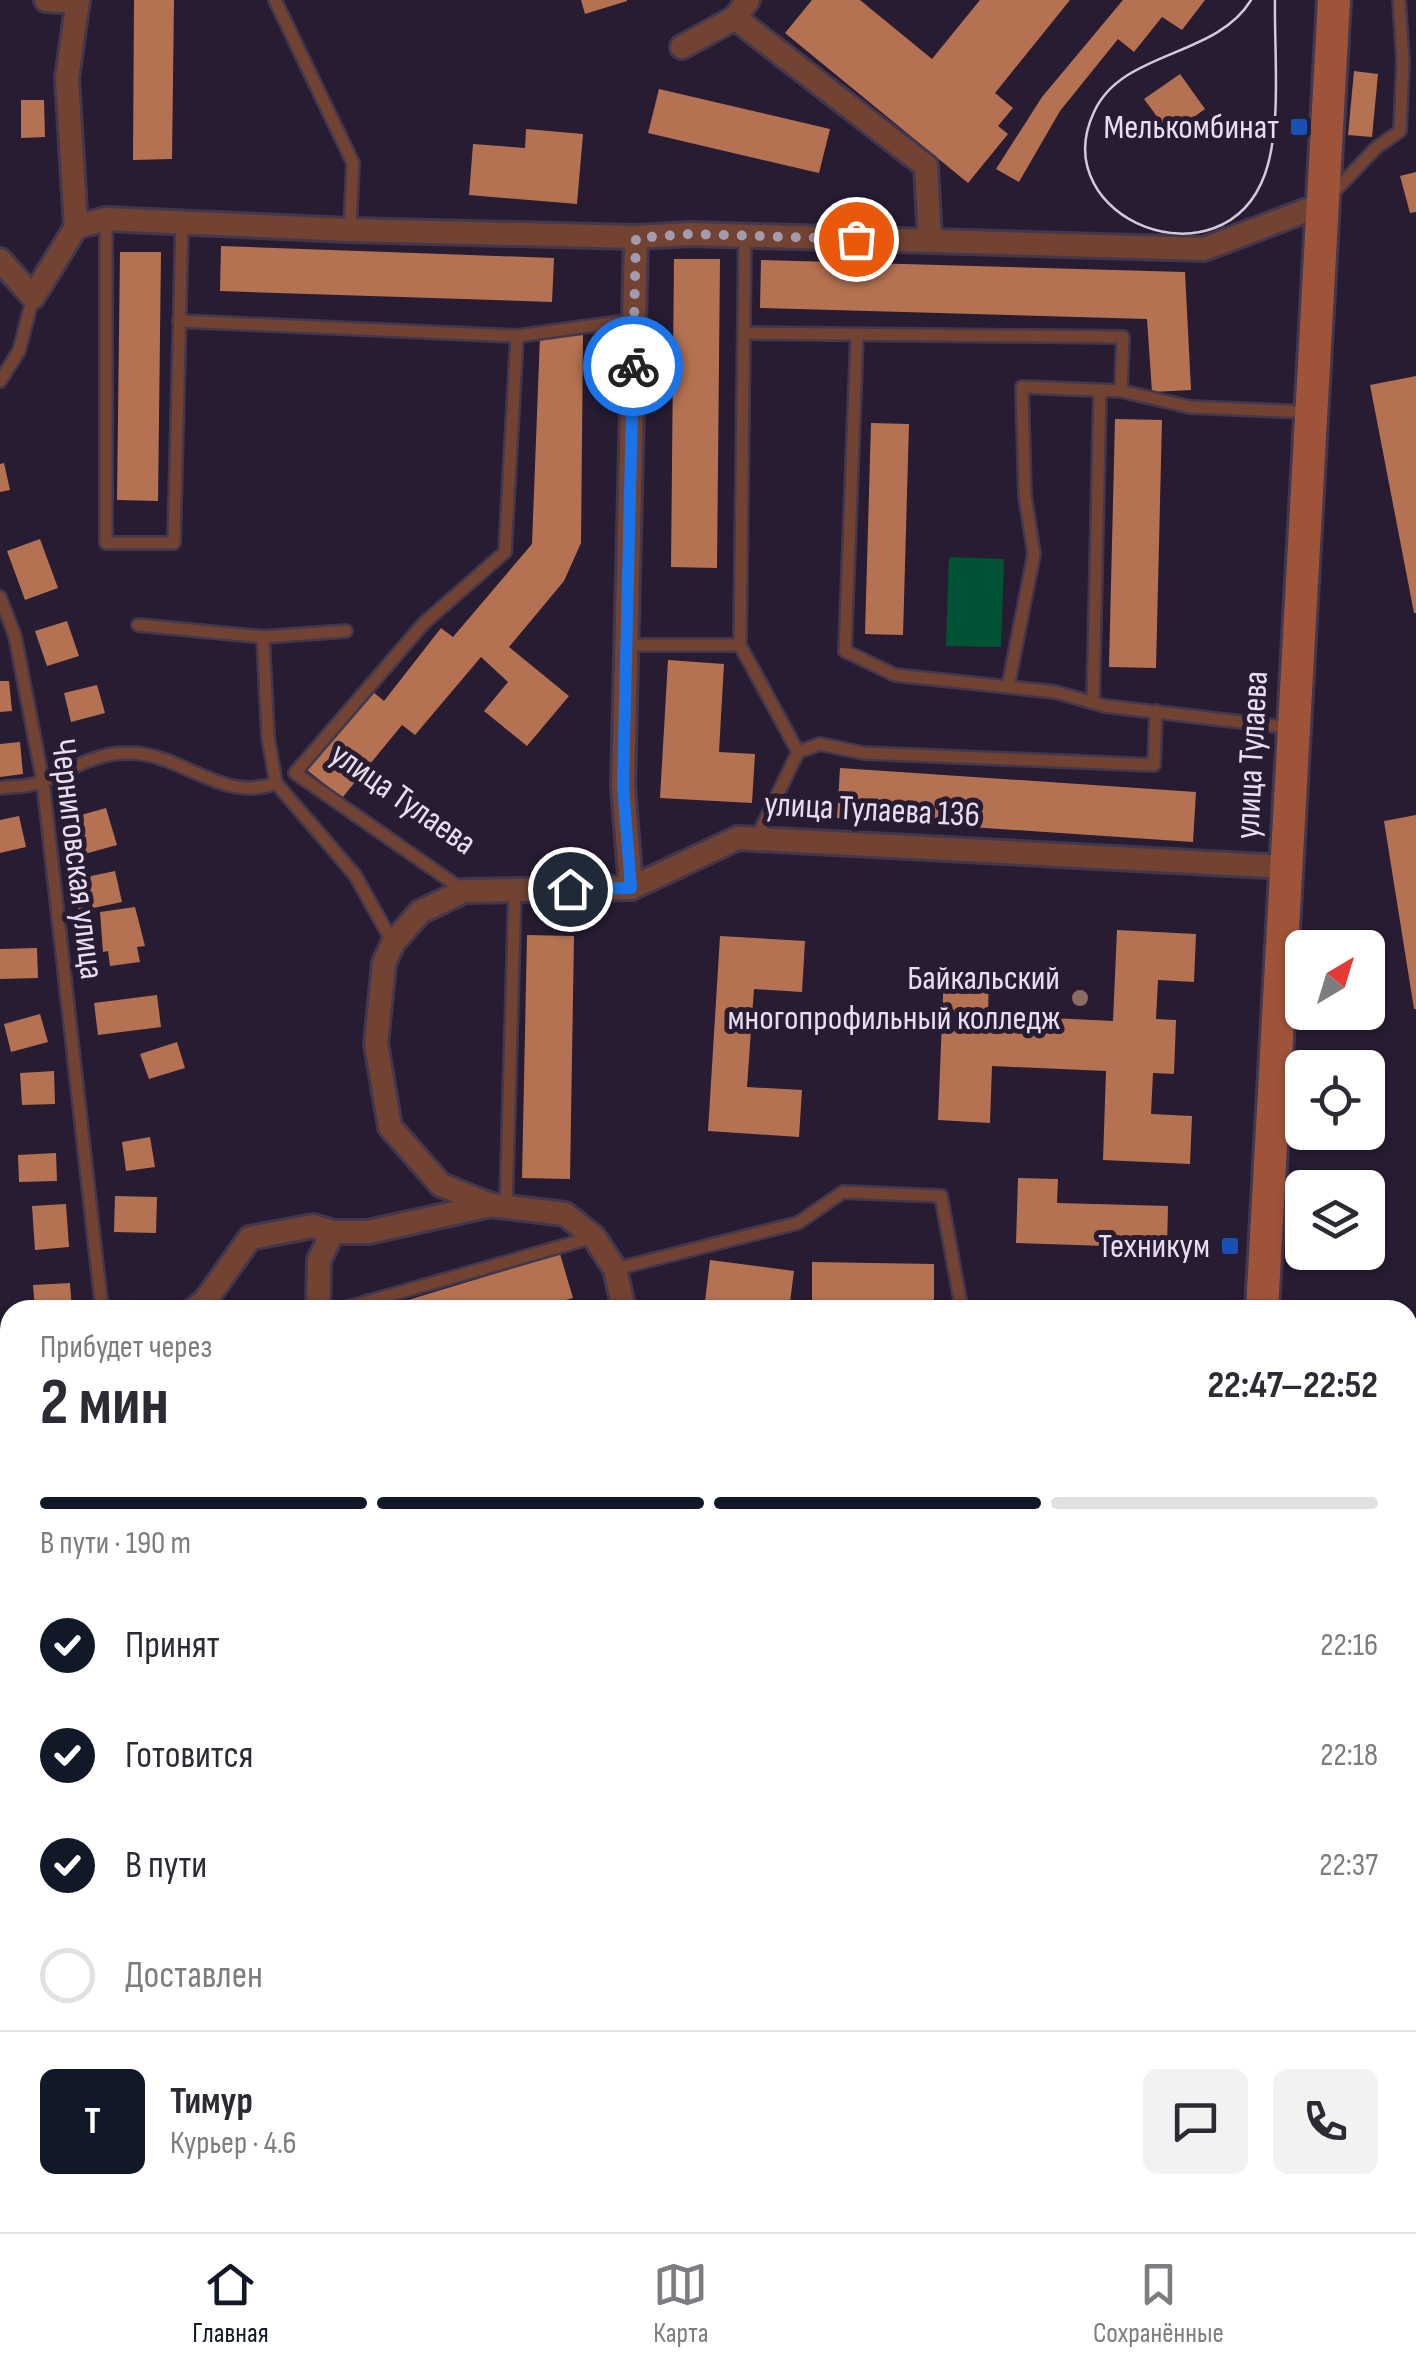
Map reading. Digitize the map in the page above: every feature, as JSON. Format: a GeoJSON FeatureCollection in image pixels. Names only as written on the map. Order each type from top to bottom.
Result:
{"type":"FeatureCollection","features":[{"type":"Feature","properties":{"kind":"main road","name":"улица Тулаева"},"geometry":{"type":"LineString","coordinates":[[1263,1300],[1334,0]]}},
{"type":"Feature","properties":{"kind":"street"},"geometry":{"type":"LineString","coordinates":[[0,260],[33,297],[76,226],[68,78],[78,1],[46,0]]}},
{"type":"Feature","properties":{"kind":"street"},"geometry":{"type":"LineString","coordinates":[[682,47],[742,9],[926,166],[930,241]]}},
{"type":"Feature","properties":{"kind":"street"},"geometry":{"type":"LineString","coordinates":[[76,226],[106,218],[350,230],[1204,249],[1323,204]]}},
{"type":"Feature","properties":{"kind":"street"},"geometry":{"type":"LineString","coordinates":[[631,888],[623,786],[636,238]]}},
{"type":"Feature","properties":{"kind":"street","name":"улица Тулаева 136"},"geometry":{"type":"LineString","coordinates":[[464,891],[631,888],[738,838],[1286,867]]}},
{"type":"Feature","properties":{"kind":"street","name":"улица Тулаева"},"geometry":{"type":"LineString","coordinates":[[393,943],[420,912],[464,891]]}},
{"type":"Feature","properties":{"kind":"street"},"geometry":{"type":"LineString","coordinates":[[393,943],[384,963],[376,1044],[390,1127],[441,1184],[498,1206],[564,1214],[594,1237],[616,1269],[622,1300]]}},
{"type":"Feature","properties":{"kind":"street"},"geometry":{"type":"LineString","coordinates":[[206,1300],[250,1238],[313,1226],[333,1232],[368,1232],[498,1206]]}},
{"type":"Feature","properties":{"kind":"street"},"geometry":{"type":"LineString","coordinates":[[318,1300],[319,1260],[333,1232]]}},
{"type":"Feature","properties":{"kind":"lane"},"geometry":{"type":"LineString","coordinates":[[275,0],[353,163],[350,230]]}},
{"type":"Feature","properties":{"kind":"lane"},"geometry":{"type":"LineString","coordinates":[[1323,204],[1376,147],[1400,131],[1403,60],[1399,0]]}},
{"type":"Feature","properties":{"kind":"lane"},"geometry":{"type":"LineString","coordinates":[[106,218],[106,542],[174,543],[182,224]]}},
{"type":"Feature","properties":{"kind":"lane"},"geometry":{"type":"LineString","coordinates":[[746,236],[740,645],[798,752]]}},
{"type":"Feature","properties":{"kind":"lane"},"geometry":{"type":"LineString","coordinates":[[0,381],[19,351],[33,297]]}},
{"type":"Feature","properties":{"kind":"lane"},"geometry":{"type":"LineString","coordinates":[[179,321],[517,336],[633,320]]}},
{"type":"Feature","properties":{"kind":"lane"},"geometry":{"type":"LineString","coordinates":[[744,333],[1124,337],[1121,391]]}},
{"type":"Feature","properties":{"kind":"lane"},"geometry":{"type":"LineString","coordinates":[[856,334],[846,651],[895,675],[1055,692],[1093,703],[1292,728]]}},
{"type":"Feature","properties":{"kind":"lane","name":"улица Тулаева"},"geometry":{"type":"LineString","coordinates":[[464,891],[295,773],[424,624],[505,552],[517,336]]}},
{"type":"Feature","properties":{"kind":"lane"},"geometry":{"type":"LineString","coordinates":[[1008,687],[1034,554],[1025,496],[1022,387],[1121,391],[1190,407],[1312,412]]}},
{"type":"Feature","properties":{"kind":"lane"},"geometry":{"type":"LineString","coordinates":[[1093,703],[1100,390]]}},
{"type":"Feature","properties":{"kind":"lane","name":"Черниговская улица"},"geometry":{"type":"LineString","coordinates":[[0,598],[15,636],[43,782],[101,1300]]}},
{"type":"Feature","properties":{"kind":"lane"},"geometry":{"type":"LineString","coordinates":[[138,626],[263,637],[346,631]]}},
{"type":"Feature","properties":{"kind":"lane"},"geometry":{"type":"LineString","coordinates":[[263,637],[268,737],[276,783],[355,875],[393,943]]}},
{"type":"Feature","properties":{"kind":"lane"},"geometry":{"type":"LineString","coordinates":[[628,646],[740,645]]}},
{"type":"Feature","properties":{"kind":"lane"},"geometry":{"type":"LineString","coordinates":[[756,839],[798,752],[820,744],[863,753],[1154,764],[1156,711]]}},
{"type":"Feature","properties":{"kind":"lane"},"geometry":{"type":"LineString","coordinates":[[0,788],[43,782],[80,760],[144,754],[202,779],[258,790],[276,783]]}},
{"type":"Feature","properties":{"kind":"lane"},"geometry":{"type":"LineString","coordinates":[[498,1206],[515,890]]}},
{"type":"Feature","properties":{"kind":"lane"},"geometry":{"type":"LineString","coordinates":[[616,1269],[798,1223],[843,1192],[941,1196],[960,1300]]}},
{"type":"Feature","properties":{"kind":"lane"},"geometry":{"type":"LineString","coordinates":[[373,1300],[594,1237]]}},
{"type":"Feature","properties":{"kind":"green space"},"geometry":{"type":"Polygon","coordinates":[[[949,557],[1004,559],[1001,647],[946,646],[949,557]]]}},
{"type":"Feature","properties":{"kind":"building"},"geometry":{"type":"Polygon","coordinates":[[[134,0],[174,0],[172,159],[133,160],[134,0]]]}},
{"type":"Feature","properties":{"kind":"building"},"geometry":{"type":"Polygon","coordinates":[[[581,0],[627,0],[627,1],[585,14],[581,0]]]}},
{"type":"Feature","properties":{"kind":"building"},"geometry":{"type":"Polygon","coordinates":[[[812,0],[860,0],[932,59],[980,0],[1070,0],[995,93],[1013,108],[998,126],[1008,134],[968,183],[785,33],[812,0]]]}},
{"type":"Feature","properties":{"kind":"building"},"geometry":{"type":"Polygon","coordinates":[[[1123,0],[1205,0],[1182,30],[1162,17],[1134,52],[1118,39],[1060,111],[1019,182],[996,169],[1042,97],[1123,0]]]}},
{"type":"Feature","properties":{"kind":"building"},"geometry":{"type":"Polygon","coordinates":[[[1354,71],[1378,74],[1372,137],[1348,135],[1354,71]]]}},
{"type":"Feature","properties":{"kind":"building"},"geometry":{"type":"Polygon","coordinates":[[[1180,74],[1205,109],[1170,134],[1144,99],[1180,74]]]}},
{"type":"Feature","properties":{"kind":"building"},"geometry":{"type":"Polygon","coordinates":[[[659,89],[830,129],[819,173],[648,133],[659,89]]]}},
{"type":"Feature","properties":{"kind":"building"},"geometry":{"type":"Polygon","coordinates":[[[21,100],[44,100],[45,137],[21,138],[21,100]]]}},
{"type":"Feature","properties":{"kind":"building"},"geometry":{"type":"Polygon","coordinates":[[[526,129],[583,134],[577,204],[469,195],[473,144],[525,148],[526,129]]]}},
{"type":"Feature","properties":{"kind":"building"},"geometry":{"type":"Polygon","coordinates":[[[1416,172],[1416,212],[1410,213],[1400,176],[1416,172]]]}},
{"type":"Feature","properties":{"kind":"building"},"geometry":{"type":"Polygon","coordinates":[[[221,246],[554,258],[552,302],[220,291],[221,246]]]}},
{"type":"Feature","properties":{"kind":"building"},"geometry":{"type":"Polygon","coordinates":[[[120,252],[161,252],[158,501],[117,500],[120,252]]]}},
{"type":"Feature","properties":{"kind":"building"},"geometry":{"type":"Polygon","coordinates":[[[674,259],[720,259],[717,568],[671,567],[674,259]]]}},
{"type":"Feature","properties":{"kind":"building"},"geometry":{"type":"Polygon","coordinates":[[[761,260],[1185,272],[1191,390],[1152,392],[1147,319],[760,308],[761,260]]]}},
{"type":"Feature","properties":{"kind":"building"},"geometry":{"type":"Polygon","coordinates":[[[583,335],[581,543],[564,581],[509,647],[569,696],[527,746],[484,711],[508,682],[481,657],[415,735],[402,725],[342,798],[307,770],[372,691],[384,701],[441,628],[453,637],[532,544],[540,336],[583,335]]]}},
{"type":"Feature","properties":{"kind":"building"},"geometry":{"type":"Polygon","coordinates":[[[1416,376],[1416,613],[1414,613],[1370,385],[1416,376]]]}},
{"type":"Feature","properties":{"kind":"building"},"geometry":{"type":"Polygon","coordinates":[[[1115,419],[1162,420],[1156,668],[1109,667],[1115,419]]]}},
{"type":"Feature","properties":{"kind":"building"},"geometry":{"type":"Polygon","coordinates":[[[871,423],[909,424],[903,635],[865,634],[871,423]]]}},
{"type":"Feature","properties":{"kind":"building"},"geometry":{"type":"Polygon","coordinates":[[[4,463],[10,490],[0,492],[0,464],[4,463]]]}},
{"type":"Feature","properties":{"kind":"building"},"geometry":{"type":"Polygon","coordinates":[[[40,539],[58,588],[25,600],[7,551],[40,539]]]}},
{"type":"Feature","properties":{"kind":"building"},"geometry":{"type":"Polygon","coordinates":[[[67,621],[79,656],[47,666],[35,631],[67,621]]]}},
{"type":"Feature","properties":{"kind":"building"},"geometry":{"type":"Polygon","coordinates":[[[668,660],[724,664],[719,752],[755,754],[752,803],[660,798],[668,660]]]}},
{"type":"Feature","properties":{"kind":"building"},"geometry":{"type":"Polygon","coordinates":[[[0,681],[9,681],[12,711],[0,712],[0,681]]]}},
{"type":"Feature","properties":{"kind":"building"},"geometry":{"type":"Polygon","coordinates":[[[97,685],[105,713],[71,722],[64,693],[97,685]]]}},
{"type":"Feature","properties":{"kind":"building"},"geometry":{"type":"Polygon","coordinates":[[[20,742],[23,774],[0,777],[0,744],[20,742]]]}},
{"type":"Feature","properties":{"kind":"building"},"geometry":{"type":"Polygon","coordinates":[[[840,768],[1196,792],[1193,842],[837,818],[840,768]]]}},
{"type":"Feature","properties":{"kind":"building"},"geometry":{"type":"Polygon","coordinates":[[[106,808],[117,845],[81,855],[70,818],[106,808]]]}},
{"type":"Feature","properties":{"kind":"building"},"geometry":{"type":"Polygon","coordinates":[[[1416,815],[1416,1009],[1414,1009],[1384,821],[1416,815]]]}},
{"type":"Feature","properties":{"kind":"building"},"geometry":{"type":"Polygon","coordinates":[[[19,816],[26,847],[0,853],[0,820],[19,816]]]}},
{"type":"Feature","properties":{"kind":"building"},"geometry":{"type":"Polygon","coordinates":[[[115,871],[122,902],[79,911],[72,880],[115,871]]]}},
{"type":"Feature","properties":{"kind":"building"},"geometry":{"type":"Polygon","coordinates":[[[135,907],[145,946],[137,947],[140,962],[110,966],[108,951],[103,952],[100,912],[135,907]]]}},
{"type":"Feature","properties":{"kind":"building"},"geometry":{"type":"Polygon","coordinates":[[[1117,930],[1196,934],[1194,982],[1158,980],[1156,1019],[1176,1020],[1174,1074],[1153,1073],[1151,1114],[1192,1116],[1190,1164],[1103,1160],[1106,1071],[992,1066],[990,1123],[938,1120],[944,971],[989,973],[988,1015],[1113,1021],[1117,930]]]}},
{"type":"Feature","properties":{"kind":"building"},"geometry":{"type":"Polygon","coordinates":[[[527,935],[574,936],[570,1179],[522,1178],[527,935]]]}},
{"type":"Feature","properties":{"kind":"building"},"geometry":{"type":"Polygon","coordinates":[[[720,936],[805,941],[802,992],[754,989],[747,1087],[802,1090],[799,1137],[708,1131],[720,936]]]}},
{"type":"Feature","properties":{"kind":"building"},"geometry":{"type":"Polygon","coordinates":[[[37,948],[38,978],[0,979],[0,949],[37,948]]]}},
{"type":"Feature","properties":{"kind":"building"},"geometry":{"type":"Polygon","coordinates":[[[157,995],[161,1027],[98,1035],[94,1003],[157,995]]]}},
{"type":"Feature","properties":{"kind":"building"},"geometry":{"type":"Polygon","coordinates":[[[40,1014],[48,1042],[11,1052],[4,1024],[40,1014]]]}},
{"type":"Feature","properties":{"kind":"building"},"geometry":{"type":"Polygon","coordinates":[[[177,1042],[185,1068],[149,1079],[140,1054],[177,1042]]]}},
{"type":"Feature","properties":{"kind":"building"},"geometry":{"type":"Polygon","coordinates":[[[54,1071],[55,1104],[22,1105],[20,1073],[54,1071]]]}},
{"type":"Feature","properties":{"kind":"building"},"geometry":{"type":"Polygon","coordinates":[[[150,1137],[155,1167],[126,1171],[122,1142],[150,1137]]]}},
{"type":"Feature","properties":{"kind":"building"},"geometry":{"type":"Polygon","coordinates":[[[56,1153],[57,1181],[19,1182],[18,1155],[56,1153]]]}},
{"type":"Feature","properties":{"kind":"building"},"geometry":{"type":"Polygon","coordinates":[[[1018,1178],[1058,1179],[1057,1203],[1168,1206],[1167,1248],[1016,1243],[1018,1178]]]}},
{"type":"Feature","properties":{"kind":"building"},"geometry":{"type":"Polygon","coordinates":[[[115,1196],[157,1197],[156,1233],[114,1232],[115,1196]]]}},
{"type":"Feature","properties":{"kind":"building"},"geometry":{"type":"Polygon","coordinates":[[[66,1204],[69,1247],[35,1250],[32,1206],[66,1204]]]}},
{"type":"Feature","properties":{"kind":"building"},"geometry":{"type":"Polygon","coordinates":[[[560,1254],[573,1298],[566,1300],[408,1300],[560,1254]]]}},
{"type":"Feature","properties":{"kind":"building"},"geometry":{"type":"Polygon","coordinates":[[[710,1260],[794,1271],[790,1300],[705,1300],[710,1260]]]}},
{"type":"Feature","properties":{"kind":"building"},"geometry":{"type":"Polygon","coordinates":[[[812,1262],[934,1264],[934,1300],[812,1300],[812,1262]]]}},
{"type":"Feature","properties":{"kind":"building"},"geometry":{"type":"Polygon","coordinates":[[[70,1283],[71,1300],[34,1300],[33,1285],[70,1283]]]}},
{"type":"Feature","properties":{"kind":"tram line"},"geometry":{"type":"LineString","coordinates":[[1251,0],[1216,33],[1125,76],[1107,92],[1094,112],[1085,150],[1094,183],[1115,209],[1145,227],[1179,234],[1214,228],[1244,209],[1265,174],[1274,134],[1275,0]]}},
{"type":"Feature","properties":{"kind":"way so far"},"geometry":{"type":"LineString","coordinates":[[633,366],[636,238],[691,234],[856,239]]}},
{"type":"Feature","properties":{"kind":"place","name":"Мелькомбинат"},"geometry":{"type":"Point","coordinates":[1299,127]}},
{"type":"Feature","properties":{"kind":"place","name":"Байкальский многопрофильный колледж"},"geometry":{"type":"Point","coordinates":[1080,998]}},
{"type":"Feature","properties":{"kind":"place","name":"Техникум"},"geometry":{"type":"Point","coordinates":[1230,1246]}},
{"type":"Feature","properties":{"kind":"route"},"geometry":{"type":"LineString","coordinates":[[570,889],[631,888],[623,786],[633,366]]}}]}
